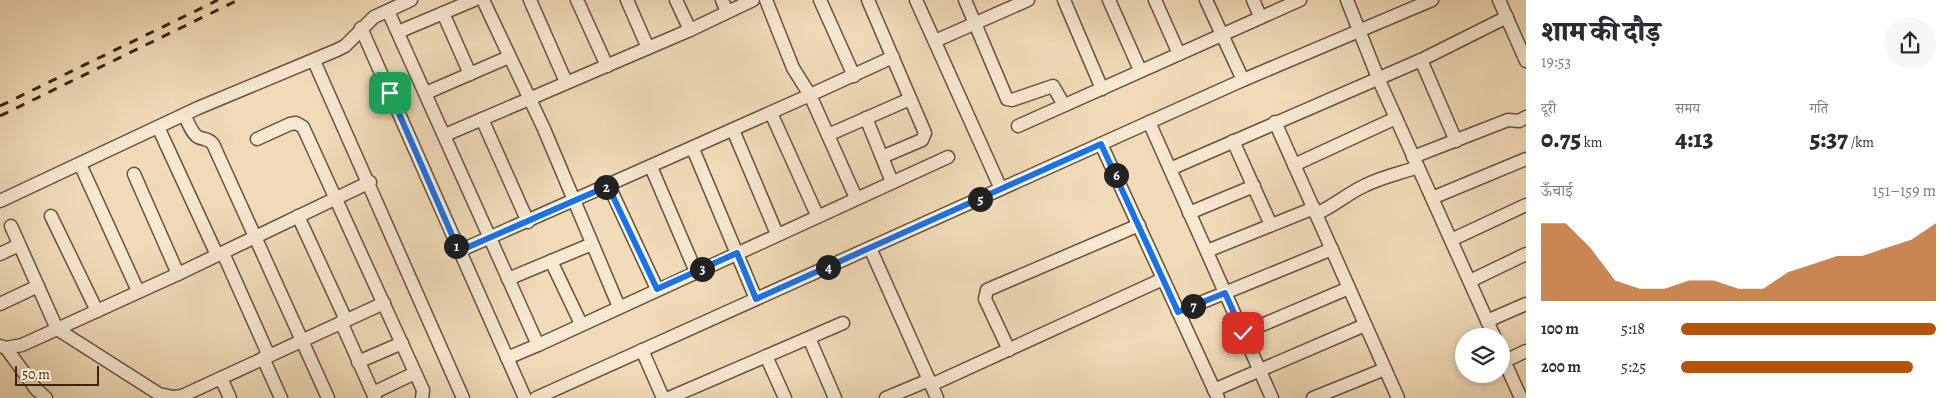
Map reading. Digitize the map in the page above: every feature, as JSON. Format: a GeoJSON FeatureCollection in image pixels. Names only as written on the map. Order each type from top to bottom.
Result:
{"type":"FeatureCollection","features":[{"type":"Feature","properties":{"kind":"street"},"geometry":{"type":"LineString","coordinates":[[0,202],[184,115],[341,48],[374,17],[411,0]]}},
{"type":"Feature","properties":{"kind":"street"},"geometry":{"type":"LineString","coordinates":[[398,32],[474,0]]}},
{"type":"Feature","properties":{"kind":"street"},"geometry":{"type":"LineString","coordinates":[[482,0],[574,201],[618,307]]}},
{"type":"Feature","properties":{"kind":"street"},"geometry":{"type":"LineString","coordinates":[[530,0],[566,82]]}},
{"type":"Feature","properties":{"kind":"street"},"geometry":{"type":"LineString","coordinates":[[576,0],[606,66]]}},
{"type":"Feature","properties":{"kind":"street"},"geometry":{"type":"LineString","coordinates":[[627,0],[648,48]]}},
{"type":"Feature","properties":{"kind":"street"},"geometry":{"type":"LineString","coordinates":[[676,0],[690,30]]}},
{"type":"Feature","properties":{"kind":"street"},"geometry":{"type":"LineString","coordinates":[[722,0],[727,12]]}},
{"type":"Feature","properties":{"kind":"street"},"geometry":{"type":"LineString","coordinates":[[445,135],[690,30],[753,0]]}},
{"type":"Feature","properties":{"kind":"street"},"geometry":{"type":"LineString","coordinates":[[766,0],[793,68],[810,95],[856,198]]}},
{"type":"Feature","properties":{"kind":"street"},"geometry":{"type":"LineString","coordinates":[[820,0],[854,76]]}},
{"type":"Feature","properties":{"kind":"street"},"geometry":{"type":"LineString","coordinates":[[868,0],[925,133],[924,138],[882,157]]}},
{"type":"Feature","properties":{"kind":"street"},"geometry":{"type":"LineString","coordinates":[[916,0],[1001,189]]}},
{"type":"Feature","properties":{"kind":"street"},"geometry":{"type":"LineString","coordinates":[[964,0],[1007,99],[1012,100],[1053,86],[1064,106]]}},
{"type":"Feature","properties":{"kind":"street"},"geometry":{"type":"LineString","coordinates":[[935,41],[974,24],[1013,3],[1028,0]]}},
{"type":"Feature","properties":{"kind":"street"},"geometry":{"type":"LineString","coordinates":[[1064,0],[1102,89]]}},
{"type":"Feature","properties":{"kind":"street"},"geometry":{"type":"LineString","coordinates":[[1109,0],[1140,70]]}},
{"type":"Feature","properties":{"kind":"street"},"geometry":{"type":"LineString","coordinates":[[1156,0],[1179,54]]}},
{"type":"Feature","properties":{"kind":"street"},"geometry":{"type":"LineString","coordinates":[[1206,0],[1243,80]]}},
{"type":"Feature","properties":{"kind":"street"},"geometry":{"type":"LineString","coordinates":[[1253,0],[1260,16]]}},
{"type":"Feature","properties":{"kind":"street"},"geometry":{"type":"LineString","coordinates":[[1018,126],[1260,16],[1300,0]]}},
{"type":"Feature","properties":{"kind":"street"},"geometry":{"type":"LineString","coordinates":[[1347,0],[1378,78],[1490,328]]}},
{"type":"Feature","properties":{"kind":"street"},"geometry":{"type":"LineString","coordinates":[[536,398],[558,394],[642,350],[1243,80],[1432,0]]}},
{"type":"Feature","properties":{"kind":"street"},"geometry":{"type":"LineString","coordinates":[[1499,0],[1526,61]]}},
{"type":"Feature","properties":{"kind":"street"},"geometry":{"type":"LineString","coordinates":[[388,11],[538,345]]}},
{"type":"Feature","properties":{"kind":"street"},"geometry":{"type":"LineString","coordinates":[[443,13],[470,74]]}},
{"type":"Feature","properties":{"kind":"street"},"geometry":{"type":"LineString","coordinates":[[1170,169],[1421,60],[1507,18]]}},
{"type":"Feature","properties":{"kind":"street"},"geometry":{"type":"LineString","coordinates":[[361,28],[525,398]]}},
{"type":"Feature","properties":{"kind":"street"},"geometry":{"type":"LineString","coordinates":[[426,93],[509,57]]}},
{"type":"Feature","properties":{"kind":"street"},"geometry":{"type":"LineString","coordinates":[[459,251],[693,149],[892,57]]}},
{"type":"Feature","properties":{"kind":"street"},"geometry":{"type":"LineString","coordinates":[[1421,60],[1456,140]]}},
{"type":"Feature","properties":{"kind":"street"},"geometry":{"type":"LineString","coordinates":[[314,61],[370,182],[463,398]]}},
{"type":"Feature","properties":{"kind":"street"},"geometry":{"type":"LineString","coordinates":[[828,135],[910,99]]}},
{"type":"Feature","properties":{"kind":"street"},"geometry":{"type":"LineString","coordinates":[[771,113],[817,215]]}},
{"type":"Feature","properties":{"kind":"street"},"geometry":{"type":"LineString","coordinates":[[184,115],[194,134],[208,139],[213,144],[328,398]]}},
{"type":"Feature","properties":{"kind":"street"},"geometry":{"type":"LineString","coordinates":[[1207,251],[1272,225],[1336,204],[1348,194],[1366,184],[1415,162],[1456,140],[1508,120],[1519,121],[1526,117]]}},
{"type":"Feature","properties":{"kind":"street"},"geometry":{"type":"LineString","coordinates":[[866,118],[892,182]]}},
{"type":"Feature","properties":{"kind":"street"},"geometry":{"type":"LineString","coordinates":[[1294,165],[1396,118]]}},
{"type":"Feature","properties":{"kind":"street"},"geometry":{"type":"LineString","coordinates":[[482,119],[528,222]]}},
{"type":"Feature","properties":{"kind":"street"},"geometry":{"type":"LineString","coordinates":[[1149,122],[1272,398]]}},
{"type":"Feature","properties":{"kind":"street"},"geometry":{"type":"LineString","coordinates":[[1275,122],[1398,398]]}},
{"type":"Feature","properties":{"kind":"street"},"geometry":{"type":"LineString","coordinates":[[257,139],[290,124],[299,124],[303,127],[423,390],[422,398]]}},
{"type":"Feature","properties":{"kind":"street"},"geometry":{"type":"LineString","coordinates":[[158,127],[220,254],[266,357],[281,398]]}},
{"type":"Feature","properties":{"kind":"street"},"geometry":{"type":"LineString","coordinates":[[734,130],[777,234]]}},
{"type":"Feature","properties":{"kind":"street"},"geometry":{"type":"LineString","coordinates":[[1233,141],[1272,225]]}},
{"type":"Feature","properties":{"kind":"street"},"geometry":{"type":"LineString","coordinates":[[1101,144],[1216,394],[1260,370],[1365,325]]}},
{"type":"Feature","properties":{"kind":"street"},"geometry":{"type":"LineString","coordinates":[[693,149],[756,299]]}},
{"type":"Feature","properties":{"kind":"street"},"geometry":{"type":"LineString","coordinates":[[507,358],[817,215],[948,157]]}},
{"type":"Feature","properties":{"kind":"street"},"geometry":{"type":"LineString","coordinates":[[1432,198],[1526,159]]}},
{"type":"Feature","properties":{"kind":"street"},"geometry":{"type":"LineString","coordinates":[[80,164],[138,291]]}},
{"type":"Feature","properties":{"kind":"street"},"geometry":{"type":"LineString","coordinates":[[651,167],[696,272]]}},
{"type":"Feature","properties":{"kind":"street"},"geometry":{"type":"LineString","coordinates":[[134,174],[178,274]]}},
{"type":"Feature","properties":{"kind":"street"},"geometry":{"type":"LineString","coordinates":[[46,398],[36,389],[3,347],[22,344],[57,329],[178,274],[370,182]]}},
{"type":"Feature","properties":{"kind":"street"},"geometry":{"type":"LineString","coordinates":[[608,186],[657,289]]}},
{"type":"Feature","properties":{"kind":"street"},"geometry":{"type":"LineString","coordinates":[[1189,213],[1254,186]]}},
{"type":"Feature","properties":{"kind":"street"},"geometry":{"type":"LineString","coordinates":[[1451,240],[1526,205]]}},
{"type":"Feature","properties":{"kind":"street"},"geometry":{"type":"LineString","coordinates":[[51,216],[97,310]]}},
{"type":"Feature","properties":{"kind":"street"},"geometry":{"type":"LineString","coordinates":[[298,216],[343,321],[358,362],[374,396],[415,373]]}},
{"type":"Feature","properties":{"kind":"street"},"geometry":{"type":"LineString","coordinates":[[1009,350],[985,299],[988,290],[1138,225]]}},
{"type":"Feature","properties":{"kind":"street"},"geometry":{"type":"LineString","coordinates":[[11,226],[57,329],[159,394],[174,398],[384,303]]}},
{"type":"Feature","properties":{"kind":"street"},"geometry":{"type":"LineString","coordinates":[[508,279],[592,244]]}},
{"type":"Feature","properties":{"kind":"street"},"geometry":{"type":"LineString","coordinates":[[0,254],[19,245]]}},
{"type":"Feature","properties":{"kind":"street"},"geometry":{"type":"LineString","coordinates":[[870,248],[937,398]]}},
{"type":"Feature","properties":{"kind":"street"},"geometry":{"type":"LineString","coordinates":[[1178,312],[1332,249]]}},
{"type":"Feature","properties":{"kind":"street"},"geometry":{"type":"LineString","coordinates":[[1470,281],[1526,254]]}},
{"type":"Feature","properties":{"kind":"street"},"geometry":{"type":"LineString","coordinates":[[551,261],[581,324]]}},
{"type":"Feature","properties":{"kind":"street"},"geometry":{"type":"LineString","coordinates":[[886,398],[930,383],[1009,350],[1163,279]]}},
{"type":"Feature","properties":{"kind":"street"},"geometry":{"type":"LineString","coordinates":[[0,304],[38,286]]}},
{"type":"Feature","properties":{"kind":"street"},"geometry":{"type":"LineString","coordinates":[[1243,333],[1349,288]]}},
{"type":"Feature","properties":{"kind":"street"},"geometry":{"type":"LineString","coordinates":[[1487,321],[1526,304]]}},
{"type":"Feature","properties":{"kind":"street"},"geometry":{"type":"LineString","coordinates":[[669,398],[843,323]]}},
{"type":"Feature","properties":{"kind":"street"},"geometry":{"type":"LineString","coordinates":[[808,338],[835,398]]}},
{"type":"Feature","properties":{"kind":"street"},"geometry":{"type":"LineString","coordinates":[[358,362],[402,343]]}},
{"type":"Feature","properties":{"kind":"street"},"geometry":{"type":"LineString","coordinates":[[642,350],[663,398]]}},
{"type":"Feature","properties":{"kind":"street"},"geometry":{"type":"LineString","coordinates":[[1510,355],[1526,351]]}},
{"type":"Feature","properties":{"kind":"street"},"geometry":{"type":"LineString","coordinates":[[766,356],[781,397]]}},
{"type":"Feature","properties":{"kind":"street"},"geometry":{"type":"LineString","coordinates":[[1314,398],[1385,369]]}},
{"type":"Feature","properties":{"kind":"street"},"geometry":{"type":"LineString","coordinates":[[1510,373],[1521,398],[1526,396]]}},
{"type":"Feature","properties":{"kind":"street"},"geometry":{"type":"LineString","coordinates":[[221,378],[230,398]]}},
{"type":"Feature","properties":{"kind":"railway"},"geometry":{"type":"LineString","coordinates":[[0,106],[218,0]]}},
{"type":"Feature","properties":{"kind":"railway"},"geometry":{"type":"LineString","coordinates":[[0,116],[238,0]]}},
{"type":"Feature","properties":{"kind":"route"},"geometry":{"type":"LineString","coordinates":[[390,93],[459,251],[608,186],[657,289],[737,253],[756,299],[1101,144],[1178,312],[1225,293],[1243,333]]}}]}
